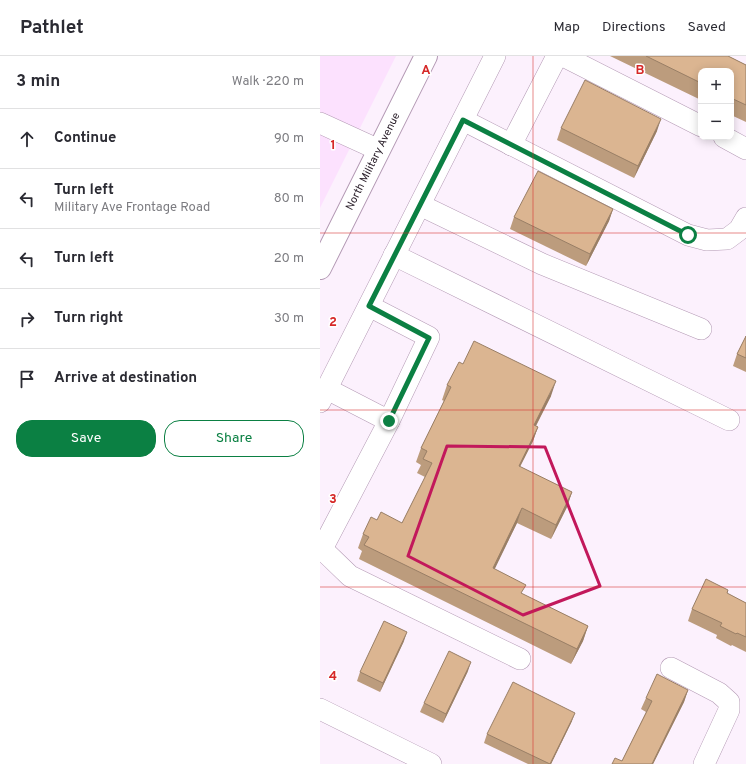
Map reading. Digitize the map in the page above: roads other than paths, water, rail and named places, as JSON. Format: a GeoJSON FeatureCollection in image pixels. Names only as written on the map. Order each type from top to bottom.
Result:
{"type":"FeatureCollection","features":[{"type":"Feature","properties":{"kind":"main road","name":"North Military Avenue"},"geometry":{"type":"LineString","coordinates":[[320,268],[426,56]]}},
{"type":"Feature","properties":{"kind":"street"},"geometry":{"type":"LineString","coordinates":[[389,421],[323,396],[495,56]]}},
{"type":"Feature","properties":{"kind":"street"},"geometry":{"type":"LineString","coordinates":[[512,145],[558,56]]}},
{"type":"Feature","properties":{"kind":"street"},"geometry":{"type":"LineString","coordinates":[[562,56],[698,124]]}},
{"type":"Feature","properties":{"kind":"street"},"geometry":{"type":"LineString","coordinates":[[463,120],[688,235],[707,240],[727,239],[739,230],[746,218]]}},
{"type":"Feature","properties":{"kind":"street"},"geometry":{"type":"LineString","coordinates":[[320,123],[379,150]]}},
{"type":"Feature","properties":{"kind":"street"},"geometry":{"type":"LineString","coordinates":[[730,140],[746,149]]}},
{"type":"Feature","properties":{"kind":"street"},"geometry":{"type":"LineString","coordinates":[[420,205],[542,264],[701,328]]}},
{"type":"Feature","properties":{"kind":"street"},"geometry":{"type":"LineString","coordinates":[[394,255],[729,420]]}},
{"type":"Feature","properties":{"kind":"street"},"geometry":{"type":"LineString","coordinates":[[369,306],[429,338],[389,421],[321,548],[350,576],[520,659]]}},
{"type":"Feature","properties":{"kind":"street"},"geometry":{"type":"LineString","coordinates":[[671,668],[719,693],[729,702],[729,710],[704,764]]}},
{"type":"Feature","properties":{"kind":"street"},"geometry":{"type":"LineString","coordinates":[[320,709],[431,764]]}}]}
